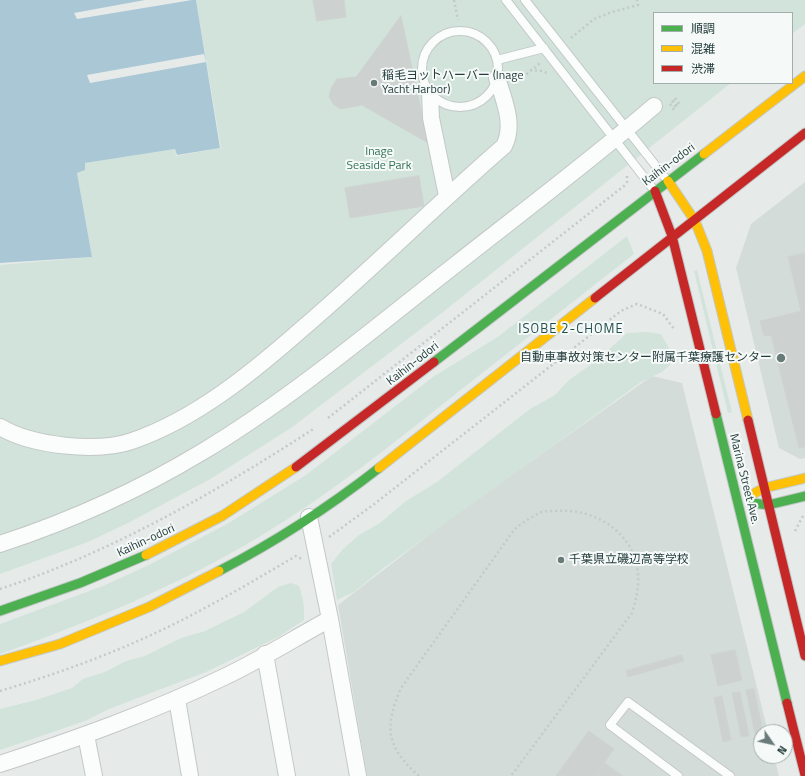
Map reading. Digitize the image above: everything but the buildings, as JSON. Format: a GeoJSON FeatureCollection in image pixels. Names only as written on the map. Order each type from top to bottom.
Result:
{"type":"FeatureCollection","features":[{"type":"Feature","properties":{"kind":"street","name":"Kaihin-odori"},"geometry":{"type":"LineString","coordinates":[[0,611],[40,598],[102,574],[209,524],[257,494],[322,450],[805,76]]}},
{"type":"Feature","properties":{"kind":"street"},"geometry":{"type":"LineString","coordinates":[[0,427],[30,439],[74,447],[101,446],[131,442],[167,427],[219,395],[274,354],[354,284],[447,196],[504,146],[508,137],[509,124],[497,78]]}},
{"type":"Feature","properties":{"kind":"street"},"geometry":{"type":"LineString","coordinates":[[430,92],[431,118],[447,196]]}},
{"type":"Feature","properties":{"kind":"street"},"geometry":{"type":"LineString","coordinates":[[0,544],[38,532],[134,490],[203,452],[280,400],[621,134],[654,106]]}},
{"type":"Feature","properties":{"kind":"street"},"geometry":{"type":"LineString","coordinates":[[0,661],[60,644],[149,607],[225,568],[277,539],[363,480],[672,236],[695,221],[805,133]]}},
{"type":"Feature","properties":{"kind":"street","name":"Marina Street Ave."},"geometry":{"type":"LineString","coordinates":[[668,182],[695,221],[707,251],[805,656]]}},
{"type":"Feature","properties":{"kind":"street","name":"Marina Street Ave."},"geometry":{"type":"LineString","coordinates":[[655,191],[672,236],[805,775]]}},
{"type":"Feature","properties":{"kind":"street"},"geometry":{"type":"LineString","coordinates":[[737,502],[764,488],[805,478]]}},
{"type":"Feature","properties":{"kind":"street"},"geometry":{"type":"LineString","coordinates":[[737,502],[768,505],[805,496]]}},
{"type":"Feature","properties":{"kind":"street"},"geometry":{"type":"LineString","coordinates":[[310,516],[358,776]]}},
{"type":"Feature","properties":{"kind":"street"},"geometry":{"type":"LineString","coordinates":[[0,764],[86,735],[177,699],[225,677],[330,619]]}},
{"type":"Feature","properties":{"kind":"street"},"geometry":{"type":"LineString","coordinates":[[265,654],[286,776]]}},
{"type":"Feature","properties":{"kind":"street"},"geometry":{"type":"LineString","coordinates":[[177,699],[190,776]]}},
{"type":"Feature","properties":{"kind":"street"},"geometry":{"type":"LineString","coordinates":[[86,735],[94,776]]}},
{"type":"Feature","properties":{"kind":"lane"},"geometry":{"type":"LineString","coordinates":[[506,0],[547,52],[621,134],[668,182]]}},
{"type":"Feature","properties":{"kind":"lane"},"geometry":{"type":"LineString","coordinates":[[525,0],[561,46],[621,134],[655,191]]}},
{"type":"Feature","properties":{"kind":"lane"},"geometry":{"type":"LineString","coordinates":[[459,31],[469,32],[479,36],[490,46],[497,60],[497,78],[494,87],[482,101],[464,107],[446,105],[437,100],[430,92],[422,73],[426,53],[436,41],[449,33],[459,31]]}},
{"type":"Feature","properties":{"kind":"lane"},"geometry":{"type":"LineString","coordinates":[[497,60],[547,52]]}},
{"type":"Feature","properties":{"kind":"lane"},"geometry":{"type":"LineString","coordinates":[[678,776],[610,725],[628,702],[730,776]]}},
{"type":"Feature","properties":{"kind":"lane"},"geometry":{"type":"LineString","coordinates":[[794,776],[805,775]]}},
{"type":"Feature","properties":{"kind":"path"},"geometry":{"type":"LineString","coordinates":[[454,0],[458,20]]}},
{"type":"Feature","properties":{"kind":"path"},"geometry":{"type":"LineString","coordinates":[[561,46],[594,19],[612,12],[638,5],[637,0]]}},
{"type":"Feature","properties":{"kind":"path"},"geometry":{"type":"LineString","coordinates":[[530,70],[547,52]]}},
{"type":"Feature","properties":{"kind":"path"},"geometry":{"type":"LineString","coordinates":[[674,100],[678,107],[674,100]]}},
{"type":"Feature","properties":{"kind":"path"},"geometry":{"type":"LineString","coordinates":[[327,419],[624,186]]}},
{"type":"Feature","properties":{"kind":"path"},"geometry":{"type":"LineString","coordinates":[[328,537],[373,505],[621,311],[637,304],[664,314],[678,333]]}},
{"type":"Feature","properties":{"kind":"path"},"geometry":{"type":"LineString","coordinates":[[0,589],[111,544],[179,510],[256,466],[321,424]]}},
{"type":"Feature","properties":{"kind":"path"},"geometry":{"type":"LineString","coordinates":[[419,776],[405,764],[394,748],[390,729],[393,707],[401,688],[514,530],[526,521],[543,512],[566,510],[590,513],[606,521],[620,534],[635,557],[638,573],[638,592],[632,613],[511,776]]}},
{"type":"Feature","properties":{"kind":"path"},"geometry":{"type":"LineString","coordinates":[[795,535],[795,528],[805,513]]}},
{"type":"Feature","properties":{"kind":"path"},"geometry":{"type":"LineString","coordinates":[[0,691],[59,674],[122,648],[202,610],[296,556],[304,560]]}},
{"type":"Feature","properties":{"kind":"shaded area","name":"自動車事故対策センター附属千葉療護センター"},"geometry":{"type":"Polygon","coordinates":[[[805,182],[805,458],[800,459],[779,448],[736,268],[751,224],[805,182]]]}},
{"type":"Feature","properties":{"kind":"shaded area","name":"千葉県立磯辺高等学校"},"geometry":{"type":"Polygon","coordinates":[[[652,376],[682,383],[766,724],[753,724],[753,764],[776,764],[779,776],[367,776],[338,605],[455,515],[652,376]]]}},
{"type":"Feature","properties":{"kind":"green space","name":"Inage Seaside Park"},"geometry":{"type":"Polygon","coordinates":[[[196,0],[805,0],[805,24],[793,33],[793,12],[653,12],[653,84],[730,84],[443,312],[291,428],[212,478],[130,522],[88,542],[0,574],[0,265],[92,257],[77,173],[85,170],[85,163],[175,149],[176,156],[221,148],[196,0]]]}},
{"type":"Feature","properties":{"kind":"green space"},"geometry":{"type":"Polygon","coordinates":[[[627,236],[634,254],[385,449],[311,504],[228,555],[165,587],[100,616],[0,654],[0,624],[103,586],[151,564],[227,524],[306,475],[433,377],[499,336],[627,236]]]}},
{"type":"Feature","properties":{"kind":"green space"},"geometry":{"type":"Polygon","coordinates":[[[697,270],[732,412],[728,413],[694,271],[697,270]]]}},
{"type":"Feature","properties":{"kind":"green space"},"geometry":{"type":"Polygon","coordinates":[[[646,332],[661,334],[670,350],[670,365],[662,372],[641,382],[385,567],[354,592],[337,600],[331,564],[343,549],[359,535],[380,523],[406,501],[437,482],[530,409],[555,395],[569,380],[596,361],[627,333],[646,332]]]}},
{"type":"Feature","properties":{"kind":"green space"},"geometry":{"type":"Polygon","coordinates":[[[291,583],[299,586],[302,594],[304,620],[278,637],[206,672],[109,709],[85,721],[0,750],[0,709],[36,700],[72,688],[83,679],[105,672],[126,661],[145,656],[181,638],[205,631],[244,612],[278,587],[291,583]]]}},
{"type":"Feature","properties":{"kind":"water"},"geometry":{"type":"Polygon","coordinates":[[[0,0],[196,0],[220,148],[177,155],[175,149],[85,163],[85,170],[77,173],[92,257],[0,263],[0,0]]]}},
{"type":"Feature","properties":{"kind":"pier"},"geometry":{"type":"Polygon","coordinates":[[[145,0],[192,0],[77,19],[74,13],[145,0]]]}},
{"type":"Feature","properties":{"kind":"pier"},"geometry":{"type":"Polygon","coordinates":[[[204,54],[206,62],[90,83],[87,75],[204,54]]]}},
{"type":"Feature","properties":{"kind":"traffic: fast"},"geometry":{"type":"LineString","coordinates":[[434,362],[704,154]]}},
{"type":"Feature","properties":{"kind":"traffic: fast"},"geometry":{"type":"LineString","coordinates":[[716,414],[787,703]]}},
{"type":"Feature","properties":{"kind":"traffic: fast"},"geometry":{"type":"LineString","coordinates":[[219,571],[261,548],[301,523],[379,468]]}},
{"type":"Feature","properties":{"kind":"traffic: fast"},"geometry":{"type":"LineString","coordinates":[[753,503],[768,505],[805,496]]}},
{"type":"Feature","properties":{"kind":"traffic: fast"},"geometry":{"type":"LineString","coordinates":[[0,611],[80,583],[146,555]]}},
{"type":"Feature","properties":{"kind":"traffic: slow"},"geometry":{"type":"LineString","coordinates":[[704,154],[805,76]]}},
{"type":"Feature","properties":{"kind":"traffic: slow"},"geometry":{"type":"LineString","coordinates":[[668,181],[695,221],[707,251],[748,420]]}},
{"type":"Feature","properties":{"kind":"traffic: slow"},"geometry":{"type":"LineString","coordinates":[[379,468],[595,298]]}},
{"type":"Feature","properties":{"kind":"traffic: slow"},"geometry":{"type":"LineString","coordinates":[[146,555],[222,516],[296,467]]}},
{"type":"Feature","properties":{"kind":"traffic: slow"},"geometry":{"type":"LineString","coordinates":[[751,495],[764,488],[805,478]]}},
{"type":"Feature","properties":{"kind":"traffic: slow"},"geometry":{"type":"LineString","coordinates":[[0,661],[60,644],[149,607],[219,571]]}},
{"type":"Feature","properties":{"kind":"traffic: jam"},"geometry":{"type":"LineString","coordinates":[[595,298],[805,133]]}},
{"type":"Feature","properties":{"kind":"traffic: jam"},"geometry":{"type":"LineString","coordinates":[[655,191],[672,236],[716,414]]}},
{"type":"Feature","properties":{"kind":"traffic: jam"},"geometry":{"type":"LineString","coordinates":[[296,467],[434,362]]}},
{"type":"Feature","properties":{"kind":"traffic: jam"},"geometry":{"type":"LineString","coordinates":[[748,420],[805,656]]}},
{"type":"Feature","properties":{"kind":"traffic: jam"},"geometry":{"type":"LineString","coordinates":[[787,703],[805,775]]}},
{"type":"Feature","properties":{"kind":"place","name":"稲毛ヨットハーバー (Inage Yacht Harbor)"},"geometry":{"type":"Point","coordinates":[374,83]}},
{"type":"Feature","properties":{"kind":"place","name":"自動車事故対策センター附属千葉療護センター"},"geometry":{"type":"Point","coordinates":[781,358]}},
{"type":"Feature","properties":{"kind":"place","name":"千葉県立磯辺高等学校"},"geometry":{"type":"Point","coordinates":[561,560]}},
{"type":"Feature","properties":{"kind":"district","name":"ISOBE 2-CHOME"},"geometry":{"type":"Point","coordinates":[571,330]}}]}
